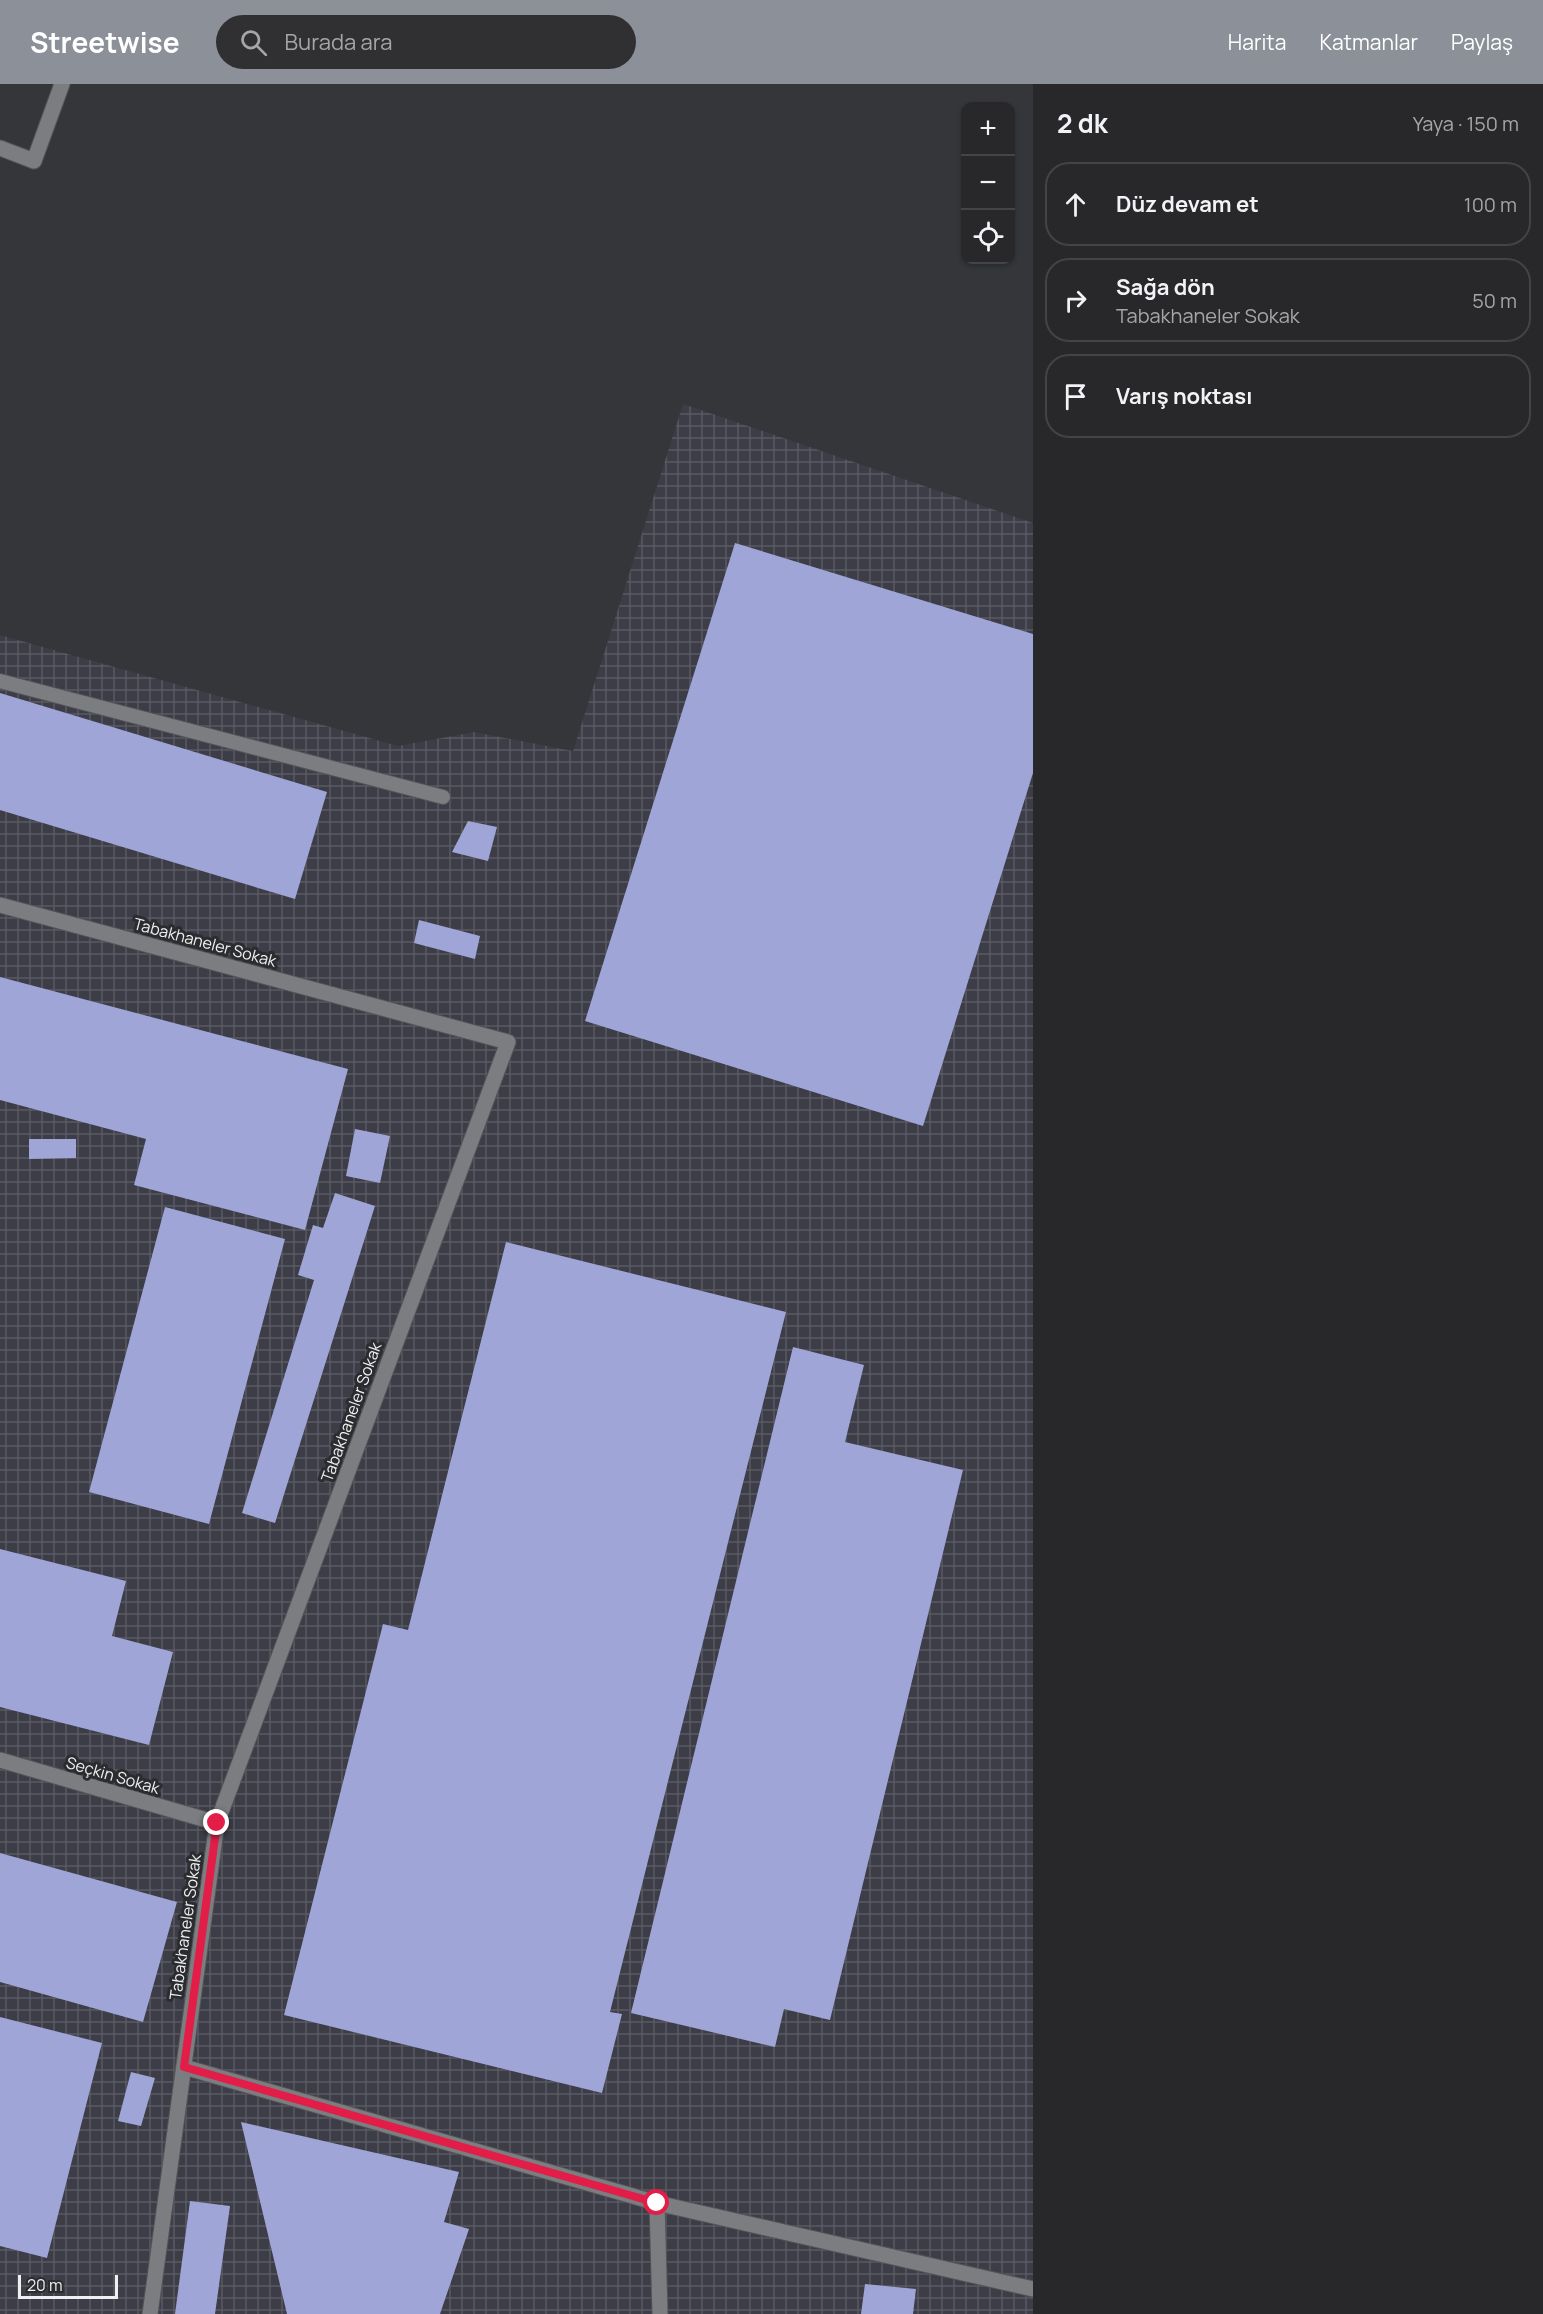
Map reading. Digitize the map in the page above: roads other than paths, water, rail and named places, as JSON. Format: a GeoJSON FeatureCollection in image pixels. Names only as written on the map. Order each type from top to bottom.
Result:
{"type":"FeatureCollection","features":[{"type":"Feature","properties":{"kind":"street"},"geometry":{"type":"LineString","coordinates":[[0,148],[34,161],[62,84]]}},
{"type":"Feature","properties":{"kind":"street","name":"Tabakhaneler Sokak"},"geometry":{"type":"LineString","coordinates":[[0,905],[508,1042],[217,1823],[150,2314]]}},
{"type":"Feature","properties":{"kind":"street","name":"Seçkin Sokak"},"geometry":{"type":"LineString","coordinates":[[0,1760],[217,1823]]}},
{"type":"Feature","properties":{"kind":"street"},"geometry":{"type":"LineString","coordinates":[[184,2067],[657,2203],[1033,2289]]}},
{"type":"Feature","properties":{"kind":"street"},"geometry":{"type":"LineString","coordinates":[[657,2203],[660,2314]]}},
{"type":"Feature","properties":{"kind":"lane"},"geometry":{"type":"LineString","coordinates":[[0,681],[443,797]]}}]}
